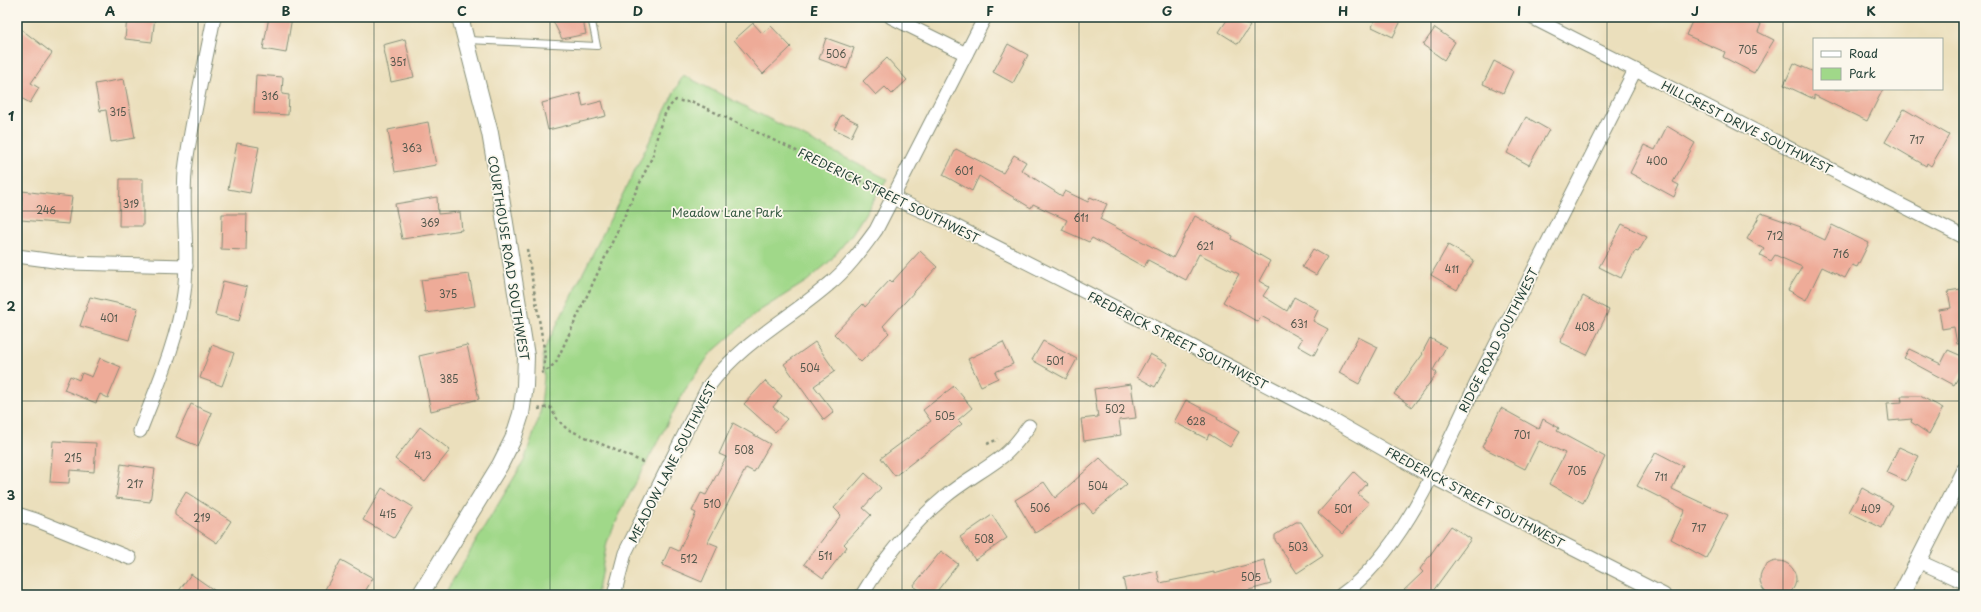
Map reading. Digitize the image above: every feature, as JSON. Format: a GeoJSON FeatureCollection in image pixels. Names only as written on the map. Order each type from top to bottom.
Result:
{"type":"FeatureCollection","features":[{"type":"Feature","properties":{"kind":"street"},"geometry":{"type":"LineString","coordinates":[[140,431],[155,392],[178,323],[184,292],[186,266],[183,204],[186,164],[214,17]]}},
{"type":"Feature","properties":{"kind":"street","name":"COURTHOUSE ROAD SOUTHWEST"},"geometry":{"type":"LineString","coordinates":[[420,595],[507,452],[520,414],[525,376],[526,356],[490,133],[460,17]]}},
{"type":"Feature","properties":{"kind":"street"},"geometry":{"type":"LineString","coordinates":[[891,17],[966,54]]}},
{"type":"Feature","properties":{"kind":"street","name":"MEADOW LANE SOUTHWEST"},"geometry":{"type":"LineString","coordinates":[[614,595],[625,553],[708,387],[723,367],[739,352],[829,285],[854,259],[876,230],[894,198],[985,17]]}},
{"type":"Feature","properties":{"kind":"street","name":"HILLCREST DRIVE SOUTHWEST"},"geometry":{"type":"LineString","coordinates":[[1531,17],[1964,237]]}},
{"type":"Feature","properties":{"kind":"street","name":"RIDGE ROAD SOUTHWEST"},"geometry":{"type":"LineString","coordinates":[[1341,595],[1368,572],[1387,550],[1432,477],[1470,396],[1635,70]]}},
{"type":"Feature","properties":{"kind":"street","name":"FREDERICK STREET SOUTHWEST"},"geometry":{"type":"LineString","coordinates":[[894,198],[951,224],[1190,346],[1329,418],[1432,477],[1664,595]]}},
{"type":"Feature","properties":{"kind":"street"},"geometry":{"type":"LineString","coordinates":[[17,256],[68,263],[186,266]]}},
{"type":"Feature","properties":{"kind":"street"},"geometry":{"type":"LineString","coordinates":[[862,595],[899,541],[922,516],[947,495],[1004,455],[1019,440],[1029,426]]}},
{"type":"Feature","properties":{"kind":"street"},"geometry":{"type":"LineString","coordinates":[[1901,595],[1964,470]]}},
{"type":"Feature","properties":{"kind":"street"},"geometry":{"type":"LineString","coordinates":[[17,514],[36,520],[130,558]]}},
{"type":"Feature","properties":{"kind":"street"},"geometry":{"type":"LineString","coordinates":[[1918,561],[1964,582]]}},
{"type":"Feature","properties":{"kind":"lane"},"geometry":{"type":"LineString","coordinates":[[466,40],[597,46],[591,17]]}},
{"type":"Feature","properties":{"kind":"path","name":"FREDERICK STREET SOUTHWEST"},"geometry":{"type":"LineString","coordinates":[[525,376],[538,374],[549,369],[556,362],[653,155],[658,132],[670,105],[676,100],[691,102],[894,198]]}},
{"type":"Feature","properties":{"kind":"path"},"geometry":{"type":"LineString","coordinates":[[538,409],[550,407],[557,419],[567,429],[645,463]]}},
{"type":"Feature","properties":{"kind":"green space","name":"Meadow Lane Park"},"geometry":{"type":"Polygon","coordinates":[[[683,75],[887,179],[852,234],[829,262],[807,281],[759,311],[710,354],[685,390],[624,505],[607,542],[597,595],[444,595],[524,461],[540,414],[544,378],[543,352],[683,75]]]}},
{"type":"Feature","properties":{"kind":"building"},"geometry":{"type":"Polygon","coordinates":[[[127,17],[155,17],[152,42],[125,39],[127,17]]]}},
{"type":"Feature","properties":{"kind":"building"},"geometry":{"type":"Polygon","coordinates":[[[269,17],[292,17],[286,53],[263,49],[269,17]]]}},
{"type":"Feature","properties":{"kind":"building"},"geometry":{"type":"Polygon","coordinates":[[[551,17],[582,17],[586,34],[562,39],[551,17]]]}},
{"type":"Feature","properties":{"kind":"building"},"geometry":{"type":"Polygon","coordinates":[[[1229,17],[1235,17],[1250,26],[1238,44],[1219,32],[1229,17]]]}},
{"type":"Feature","properties":{"kind":"building"},"geometry":{"type":"Polygon","coordinates":[[[1376,17],[1403,17],[1393,37],[1372,27],[1376,17]]]}},
{"type":"Feature","properties":{"kind":"building"},"geometry":{"type":"Polygon","coordinates":[[[1694,17],[1748,17],[1761,24],[1758,32],[1774,40],[1754,73],[1723,57],[1725,52],[1686,35],[1694,17]]]}},
{"type":"Feature","properties":{"kind":"building"},"geometry":{"type":"Polygon","coordinates":[[[753,23],[762,33],[771,26],[791,47],[763,74],[734,40],[753,23]]]}},
{"type":"Feature","properties":{"kind":"building"},"geometry":{"type":"Polygon","coordinates":[[[17,26],[52,53],[31,83],[39,88],[30,103],[21,98],[17,103],[17,26]]]}},
{"type":"Feature","properties":{"kind":"building"},"geometry":{"type":"Polygon","coordinates":[[[1435,28],[1455,42],[1444,60],[1423,45],[1435,28]]]}},
{"type":"Feature","properties":{"kind":"building"},"geometry":{"type":"Polygon","coordinates":[[[826,38],[854,48],[847,69],[819,59],[826,38]]]}},
{"type":"Feature","properties":{"kind":"building"},"geometry":{"type":"Polygon","coordinates":[[[405,39],[414,77],[391,82],[383,45],[405,39]]]}},
{"type":"Feature","properties":{"kind":"building"},"geometry":{"type":"Polygon","coordinates":[[[1008,44],[1028,55],[1013,83],[993,72],[1008,44]]]}},
{"type":"Feature","properties":{"kind":"building"},"geometry":{"type":"Polygon","coordinates":[[[887,58],[907,80],[892,94],[885,87],[876,95],[863,81],[887,58]]]}},
{"type":"Feature","properties":{"kind":"building"},"geometry":{"type":"Polygon","coordinates":[[[1494,61],[1513,71],[1503,93],[1483,84],[1494,61]]]}},
{"type":"Feature","properties":{"kind":"building"},"geometry":{"type":"Polygon","coordinates":[[[1794,63],[1813,72],[1813,90],[1882,90],[1867,121],[1814,95],[1814,99],[1784,85],[1794,63]]]}},
{"type":"Feature","properties":{"kind":"building"},"geometry":{"type":"Polygon","coordinates":[[[256,75],[283,77],[282,94],[289,95],[288,115],[254,113],[256,75]]]}},
{"type":"Feature","properties":{"kind":"building"},"geometry":{"type":"Polygon","coordinates":[[[124,79],[135,138],[111,142],[106,110],[100,111],[95,84],[124,79]]]}},
{"type":"Feature","properties":{"kind":"building"},"geometry":{"type":"Polygon","coordinates":[[[580,93],[583,106],[602,101],[606,116],[548,130],[542,103],[580,93]]]}},
{"type":"Feature","properties":{"kind":"building"},"geometry":{"type":"Polygon","coordinates":[[[1904,109],[1949,135],[1931,166],[1927,163],[1926,166],[1885,142],[1904,109]]]}},
{"type":"Feature","properties":{"kind":"building"},"geometry":{"type":"Polygon","coordinates":[[[841,115],[858,123],[851,137],[834,129],[841,115]]]}},
{"type":"Feature","properties":{"kind":"building"},"geometry":{"type":"Polygon","coordinates":[[[1526,117],[1549,130],[1529,165],[1507,153],[1526,117]]]}},
{"type":"Feature","properties":{"kind":"building"},"geometry":{"type":"Polygon","coordinates":[[[428,122],[436,165],[395,172],[388,130],[428,122]]]}},
{"type":"Feature","properties":{"kind":"building"},"geometry":{"type":"Polygon","coordinates":[[[1667,126],[1695,143],[1673,182],[1679,185],[1674,197],[1630,173],[1644,145],[1655,150],[1667,126]]]}},
{"type":"Feature","properties":{"kind":"building"},"geometry":{"type":"Polygon","coordinates":[[[237,143],[259,147],[250,193],[228,189],[237,143]]]}},
{"type":"Feature","properties":{"kind":"building"},"geometry":{"type":"Polygon","coordinates":[[[956,149],[1003,173],[1014,155],[1026,162],[1021,170],[1062,196],[1065,191],[1088,202],[1090,197],[1107,204],[1100,219],[1173,258],[1195,216],[1233,236],[1232,239],[1270,261],[1259,281],[1269,287],[1263,296],[1287,311],[1294,297],[1318,310],[1313,321],[1328,329],[1314,355],[1298,346],[1302,339],[1261,316],[1258,322],[1223,302],[1239,274],[1199,254],[1186,280],[1148,260],[1144,267],[1092,238],[1089,242],[1062,230],[1067,220],[1033,204],[1031,208],[979,176],[972,191],[943,175],[956,149]]]}},
{"type":"Feature","properties":{"kind":"building"},"geometry":{"type":"Polygon","coordinates":[[[120,179],[143,179],[143,226],[119,226],[120,179]]]}},
{"type":"Feature","properties":{"kind":"building"},"geometry":{"type":"Polygon","coordinates":[[[22,191],[72,197],[68,224],[21,220],[22,191]]]}},
{"type":"Feature","properties":{"kind":"building"},"geometry":{"type":"Polygon","coordinates":[[[437,197],[438,214],[460,212],[462,230],[402,239],[395,204],[437,197]]]}},
{"type":"Feature","properties":{"kind":"building"},"geometry":{"type":"Polygon","coordinates":[[[1761,213],[1801,227],[1800,228],[1825,240],[1832,225],[1869,243],[1857,267],[1852,265],[1845,278],[1822,267],[1806,300],[1788,290],[1802,267],[1775,255],[1771,261],[1760,255],[1764,249],[1747,239],[1761,213]]]}},
{"type":"Feature","properties":{"kind":"building"},"geometry":{"type":"Polygon","coordinates":[[[222,214],[247,214],[246,250],[221,249],[222,214]]]}},
{"type":"Feature","properties":{"kind":"building"},"geometry":{"type":"Polygon","coordinates":[[[1622,224],[1647,237],[1638,252],[1635,251],[1621,278],[1599,267],[1622,224]]]}},
{"type":"Feature","properties":{"kind":"building"},"geometry":{"type":"Polygon","coordinates":[[[1448,245],[1474,260],[1457,290],[1431,275],[1448,245]]]}},
{"type":"Feature","properties":{"kind":"building"},"geometry":{"type":"Polygon","coordinates":[[[1313,249],[1327,257],[1316,275],[1302,267],[1313,249]]]}},
{"type":"Feature","properties":{"kind":"building"},"geometry":{"type":"Polygon","coordinates":[[[920,251],[937,267],[883,326],[889,333],[861,362],[834,334],[863,304],[865,307],[890,280],[892,282],[920,251]]]}},
{"type":"Feature","properties":{"kind":"building"},"geometry":{"type":"Polygon","coordinates":[[[469,274],[475,306],[426,313],[421,280],[469,274]]]}},
{"type":"Feature","properties":{"kind":"building"},"geometry":{"type":"Polygon","coordinates":[[[223,281],[247,287],[239,321],[215,315],[223,281]]]}},
{"type":"Feature","properties":{"kind":"building"},"geometry":{"type":"Polygon","coordinates":[[[1961,289],[1962,293],[1964,292],[1964,343],[1957,344],[1954,327],[1942,329],[1939,310],[1951,308],[1948,291],[1961,289]]]}},
{"type":"Feature","properties":{"kind":"building"},"geometry":{"type":"Polygon","coordinates":[[[1583,296],[1609,310],[1587,355],[1560,342],[1583,296]]]}},
{"type":"Feature","properties":{"kind":"building"},"geometry":{"type":"Polygon","coordinates":[[[90,297],[138,308],[129,340],[80,326],[90,297]]]}},
{"type":"Feature","properties":{"kind":"building"},"geometry":{"type":"Polygon","coordinates":[[[1358,337],[1378,347],[1359,384],[1339,373],[1358,337]]]}},
{"type":"Feature","properties":{"kind":"building"},"geometry":{"type":"Polygon","coordinates":[[[1430,338],[1446,347],[1433,370],[1437,373],[1412,407],[1394,394],[1423,354],[1422,353],[1430,338]]]}},
{"type":"Feature","properties":{"kind":"building"},"geometry":{"type":"Polygon","coordinates":[[[1043,341],[1077,359],[1066,379],[1032,360],[1043,341]]]}},
{"type":"Feature","properties":{"kind":"building"},"geometry":{"type":"Polygon","coordinates":[[[815,342],[835,371],[814,386],[834,412],[824,420],[784,364],[815,342]]]}},
{"type":"Feature","properties":{"kind":"building"},"geometry":{"type":"Polygon","coordinates":[[[1003,342],[1013,364],[995,372],[998,378],[981,386],[968,359],[1003,342]]]}},
{"type":"Feature","properties":{"kind":"building"},"geometry":{"type":"Polygon","coordinates":[[[212,345],[234,353],[222,386],[200,378],[212,345]]]}},
{"type":"Feature","properties":{"kind":"building"},"geometry":{"type":"Polygon","coordinates":[[[467,345],[479,399],[431,411],[419,356],[467,345]]]}},
{"type":"Feature","properties":{"kind":"building"},"geometry":{"type":"Polygon","coordinates":[[[1909,349],[1941,364],[1948,350],[1964,357],[1964,368],[1954,385],[1904,358],[1909,349]]]}},
{"type":"Feature","properties":{"kind":"building"},"geometry":{"type":"Polygon","coordinates":[[[1150,354],[1168,364],[1155,387],[1137,377],[1150,354]]]}},
{"type":"Feature","properties":{"kind":"building"},"geometry":{"type":"Polygon","coordinates":[[[100,358],[121,367],[108,398],[100,394],[96,403],[64,390],[70,376],[79,380],[82,373],[92,377],[100,358]]]}},
{"type":"Feature","properties":{"kind":"building"},"geometry":{"type":"Polygon","coordinates":[[[765,381],[782,396],[773,407],[787,419],[775,432],[744,404],[765,381]]]}},
{"type":"Feature","properties":{"kind":"building"},"geometry":{"type":"Polygon","coordinates":[[[1131,384],[1136,418],[1119,420],[1121,435],[1084,441],[1081,419],[1098,417],[1094,389],[1131,384]]]}},
{"type":"Feature","properties":{"kind":"building"},"geometry":{"type":"Polygon","coordinates":[[[954,386],[972,408],[958,420],[962,424],[895,476],[881,458],[931,421],[923,410],[954,386]]]}},
{"type":"Feature","properties":{"kind":"building"},"geometry":{"type":"Polygon","coordinates":[[[1901,396],[1920,396],[1943,408],[1929,434],[1911,422],[1912,419],[1889,421],[1887,403],[1902,402],[1901,396]]]}},
{"type":"Feature","properties":{"kind":"building"},"geometry":{"type":"Polygon","coordinates":[[[1186,400],[1218,417],[1217,419],[1239,432],[1230,447],[1209,434],[1207,439],[1174,422],[1186,400]]]}},
{"type":"Feature","properties":{"kind":"building"},"geometry":{"type":"Polygon","coordinates":[[[191,404],[212,413],[198,446],[176,437],[191,404]]]}},
{"type":"Feature","properties":{"kind":"building"},"geometry":{"type":"Polygon","coordinates":[[[1501,408],[1539,429],[1543,419],[1559,428],[1557,431],[1605,457],[1583,503],[1549,484],[1565,453],[1539,441],[1525,469],[1482,447],[1501,408]]]}},
{"type":"Feature","properties":{"kind":"building"},"geometry":{"type":"Polygon","coordinates":[[[733,423],[770,444],[754,472],[746,468],[708,542],[718,546],[702,582],[662,565],[670,547],[679,551],[696,513],[692,511],[701,493],[706,495],[726,457],[719,454],[733,423]]]}},
{"type":"Feature","properties":{"kind":"building"},"geometry":{"type":"Polygon","coordinates":[[[420,427],[450,450],[425,482],[395,459],[420,427]]]}},
{"type":"Feature","properties":{"kind":"building"},"geometry":{"type":"Polygon","coordinates":[[[53,441],[96,443],[94,472],[70,470],[69,483],[50,482],[53,441]]]}},
{"type":"Feature","properties":{"kind":"building"},"geometry":{"type":"Polygon","coordinates":[[[1899,447],[1919,456],[1906,481],[1886,472],[1899,447]]]}},
{"type":"Feature","properties":{"kind":"building"},"geometry":{"type":"Polygon","coordinates":[[[1656,452],[1683,466],[1672,489],[1728,515],[1706,558],[1671,539],[1685,510],[1637,486],[1656,452]]]}},
{"type":"Feature","properties":{"kind":"building"},"geometry":{"type":"Polygon","coordinates":[[[1100,458],[1127,484],[1093,513],[1084,503],[1035,533],[1015,500],[1044,482],[1055,498],[1100,458]]]}},
{"type":"Feature","properties":{"kind":"building"},"geometry":{"type":"Polygon","coordinates":[[[121,464],[155,469],[150,502],[116,498],[121,464]]]}},
{"type":"Feature","properties":{"kind":"building"},"geometry":{"type":"Polygon","coordinates":[[[1354,472],[1367,484],[1358,494],[1369,503],[1342,534],[1318,513],[1354,472]]]}},
{"type":"Feature","properties":{"kind":"building"},"geometry":{"type":"Polygon","coordinates":[[[865,473],[881,488],[863,508],[871,515],[844,544],[847,547],[823,578],[804,564],[841,515],[834,508],[865,473]]]}},
{"type":"Feature","properties":{"kind":"building"},"geometry":{"type":"Polygon","coordinates":[[[382,488],[413,507],[394,538],[363,520],[382,488]]]}},
{"type":"Feature","properties":{"kind":"building"},"geometry":{"type":"Polygon","coordinates":[[[1862,488],[1893,505],[1882,528],[1849,512],[1862,488]]]}},
{"type":"Feature","properties":{"kind":"building"},"geometry":{"type":"Polygon","coordinates":[[[186,492],[231,521],[217,543],[175,515],[175,510],[186,492]]]}},
{"type":"Feature","properties":{"kind":"building"},"geometry":{"type":"Polygon","coordinates":[[[992,515],[1007,538],[975,560],[960,537],[992,515]]]}},
{"type":"Feature","properties":{"kind":"building"},"geometry":{"type":"Polygon","coordinates":[[[1296,522],[1301,522],[1323,556],[1297,573],[1275,540],[1275,535],[1296,522]]]}},
{"type":"Feature","properties":{"kind":"building"},"geometry":{"type":"Polygon","coordinates":[[[1451,526],[1471,539],[1430,595],[1399,595],[1423,572],[1420,569],[1451,526]]]}},
{"type":"Feature","properties":{"kind":"building"},"geometry":{"type":"Polygon","coordinates":[[[941,551],[958,564],[934,595],[924,595],[913,586],[941,551]]]}},
{"type":"Feature","properties":{"kind":"building"},"geometry":{"type":"Polygon","coordinates":[[[341,560],[373,578],[363,595],[322,595],[341,560]]]}},
{"type":"Feature","properties":{"kind":"building"},"geometry":{"type":"Polygon","coordinates":[[[1264,560],[1271,584],[1231,595],[1127,595],[1123,579],[1157,571],[1160,583],[1214,572],[1214,574],[1264,560]]]}},
{"type":"Feature","properties":{"kind":"building"},"geometry":{"type":"Polygon","coordinates":[[[1781,561],[1791,566],[1795,572],[1795,586],[1791,592],[1785,596],[1775,597],[1765,592],[1761,586],[1760,576],[1765,566],[1771,562],[1781,561]]]}},
{"type":"Feature","properties":{"kind":"building"},"geometry":{"type":"Polygon","coordinates":[[[191,574],[221,595],[176,595],[191,574]]]}}]}
